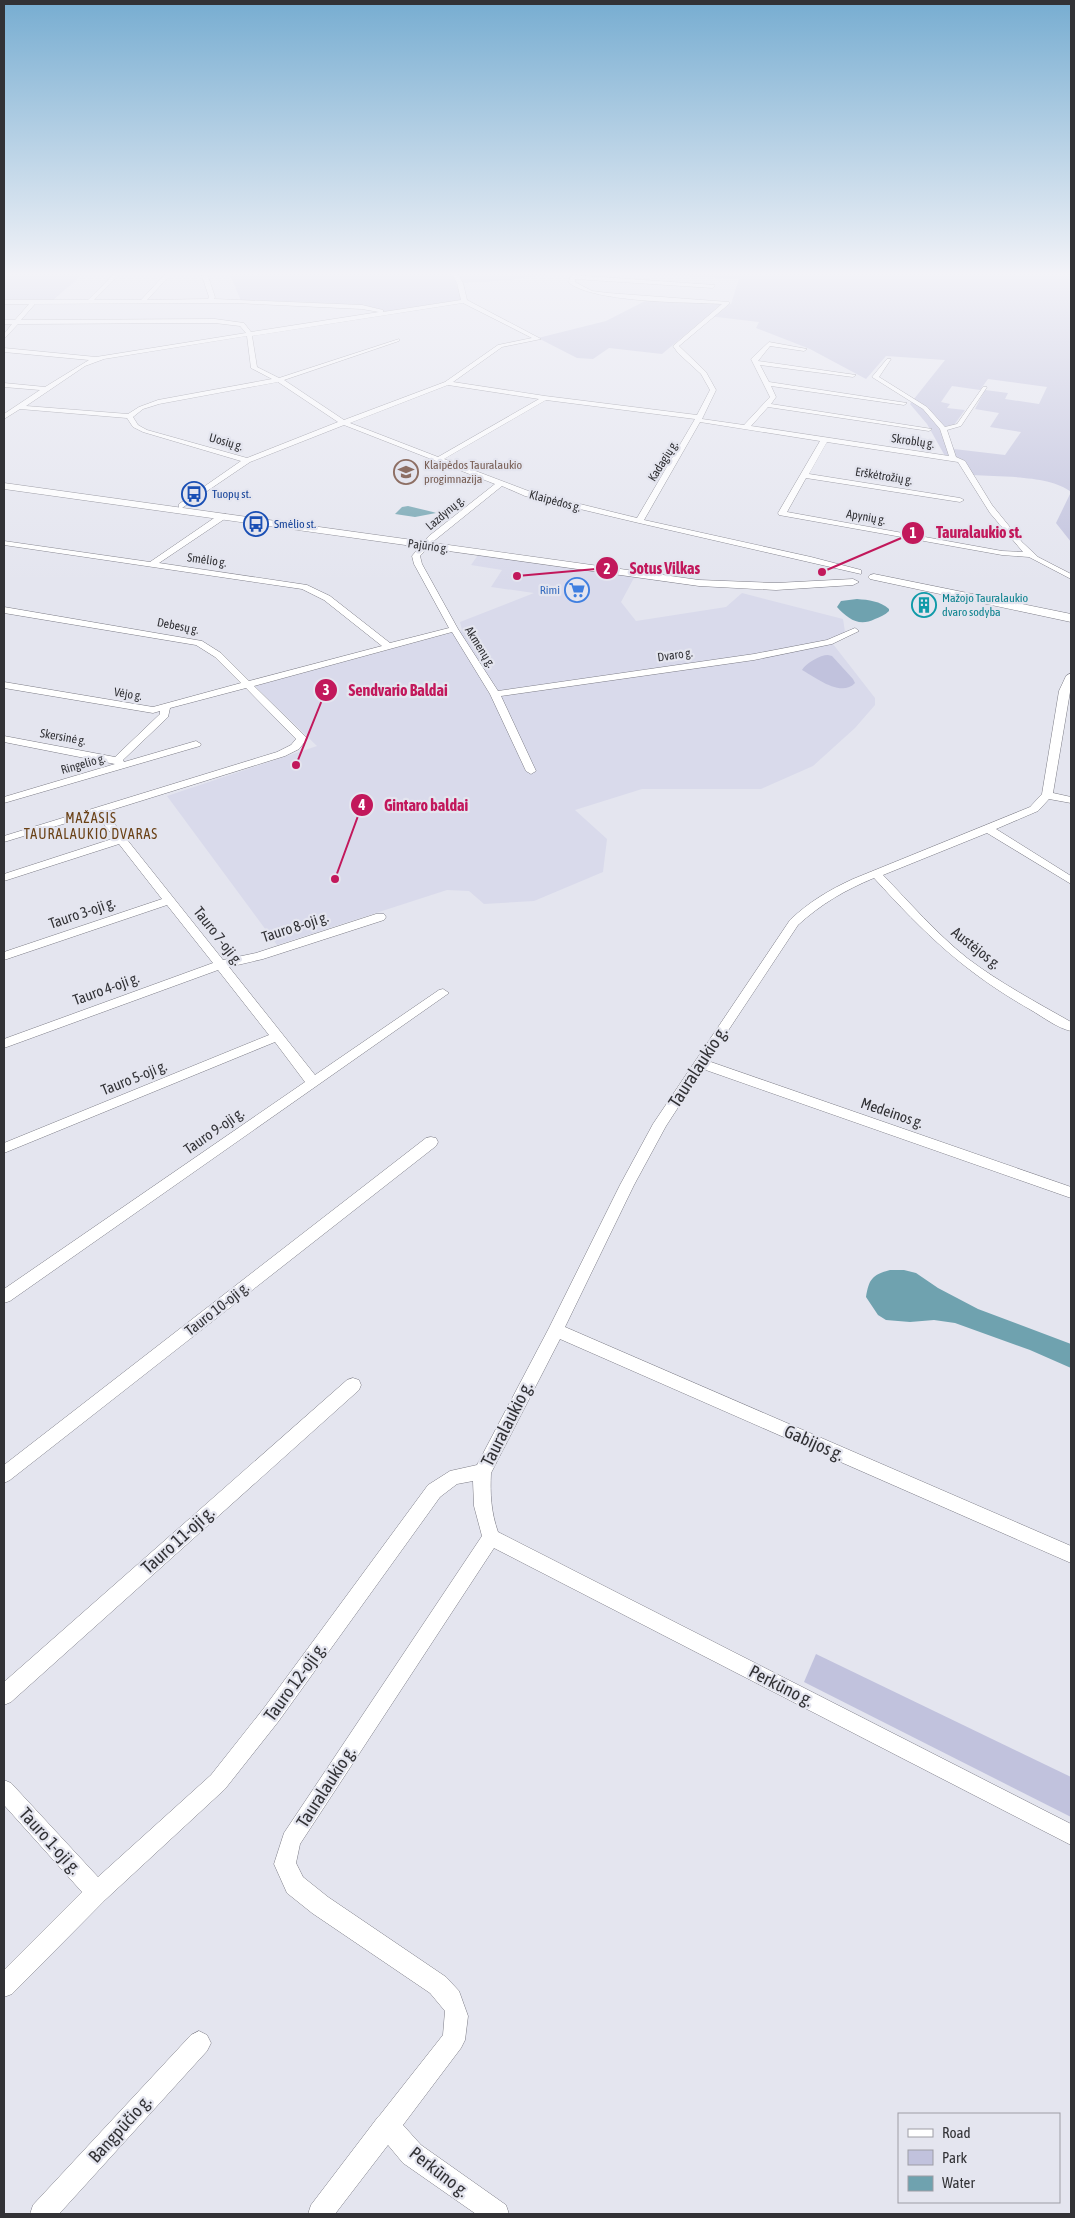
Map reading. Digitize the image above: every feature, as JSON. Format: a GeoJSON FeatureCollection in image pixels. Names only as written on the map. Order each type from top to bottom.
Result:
{"type":"FeatureCollection","features":[{"type":"Feature","properties":{"kind":"main road","name":"Pajūrio g."},"geometry":{"type":"LineString","coordinates":[[4,484],[182,506],[720,585],[793,586],[852,576],[927,588],[1071,618]]}},
{"type":"Feature","properties":{"kind":"main road","name":"Pajūrio g."},"geometry":{"type":"LineString","coordinates":[[4,484],[427,543]]}},
{"type":"Feature","properties":{"kind":"street"},"geometry":{"type":"LineString","coordinates":[[4,417],[66,377]]}},
{"type":"Feature","properties":{"kind":"street","name":"Klaipėdos g."},"geometry":{"type":"LineString","coordinates":[[272,377],[344,423],[500,484],[545,499],[834,565],[852,576]]}},
{"type":"Feature","properties":{"kind":"street"},"geometry":{"type":"LineString","coordinates":[[19,408],[129,416],[141,408],[158,402],[289,377]]}},
{"type":"Feature","properties":{"kind":"street"},"geometry":{"type":"LineString","coordinates":[[182,506],[247,460],[447,383],[456,377]]}},
{"type":"Feature","properties":{"kind":"street","name":"Kadagių g."},"geometry":{"type":"LineString","coordinates":[[639,521],[687,443],[709,402],[713,390],[706,377]]}},
{"type":"Feature","properties":{"kind":"street"},"geometry":{"type":"LineString","coordinates":[[746,427],[773,398],[763,377]]}},
{"type":"Feature","properties":{"kind":"street"},"geometry":{"type":"LineString","coordinates":[[875,377],[925,408],[943,429],[953,458]]}},
{"type":"Feature","properties":{"kind":"street","name":"Skroblų g."},"geometry":{"type":"LineString","coordinates":[[447,383],[699,418],[746,427],[953,458],[964,462],[973,483],[998,518],[1032,556],[1071,577]]}},
{"type":"Feature","properties":{"kind":"street"},"geometry":{"type":"LineString","coordinates":[[767,384],[904,403]]}},
{"type":"Feature","properties":{"kind":"street"},"geometry":{"type":"LineString","coordinates":[[4,385],[47,389]]}},
{"type":"Feature","properties":{"kind":"street"},"geometry":{"type":"LineString","coordinates":[[943,429],[959,426],[985,388]]}},
{"type":"Feature","properties":{"kind":"street"},"geometry":{"type":"LineString","coordinates":[[439,460],[545,398]]}},
{"type":"Feature","properties":{"kind":"street"},"geometry":{"type":"LineString","coordinates":[[768,405],[929,429]]}},
{"type":"Feature","properties":{"kind":"street","name":"Uosių g."},"geometry":{"type":"LineString","coordinates":[[129,416],[135,426],[145,431],[247,460]]}},
{"type":"Feature","properties":{"kind":"street","name":"Apynių g."},"geometry":{"type":"LineString","coordinates":[[825,439],[782,513],[1002,553],[1032,556]]}},
{"type":"Feature","properties":{"kind":"street","name":"Erškėtrožių g."},"geometry":{"type":"LineString","coordinates":[[804,475],[960,500]]}},
{"type":"Feature","properties":{"kind":"street","name":"Lazdynų g."},"geometry":{"type":"LineString","coordinates":[[427,543],[500,484]]}},
{"type":"Feature","properties":{"kind":"street"},"geometry":{"type":"LineString","coordinates":[[152,564],[223,516]]}},
{"type":"Feature","properties":{"kind":"street","name":"Smėlio g."},"geometry":{"type":"LineString","coordinates":[[4,543],[295,585],[313,590],[327,598],[388,646]]}},
{"type":"Feature","properties":{"kind":"street","name":"Akmenų g."},"geometry":{"type":"LineString","coordinates":[[427,543],[417,553],[418,564],[454,629],[495,694],[531,770]]}},
{"type":"Feature","properties":{"kind":"street","name":"Debesų g."},"geometry":{"type":"LineString","coordinates":[[4,610],[192,641],[213,651],[302,736],[301,742],[298,745],[281,754],[98,810]]}},
{"type":"Feature","properties":{"kind":"street","name":"Vėjo g."},"geometry":{"type":"LineString","coordinates":[[4,685],[144,709],[165,708],[247,684],[454,629]]}},
{"type":"Feature","properties":{"kind":"street","name":"Dvaro g."},"geometry":{"type":"LineString","coordinates":[[495,694],[754,657],[829,642],[855,631]]}},
{"type":"Feature","properties":{"kind":"street"},"geometry":{"type":"LineString","coordinates":[[1071,676],[1064,692],[1047,795],[1071,800]]}},
{"type":"Feature","properties":{"kind":"street","name":"Ringelio g."},"geometry":{"type":"LineString","coordinates":[[4,800],[120,763],[164,715],[165,708]]}},
{"type":"Feature","properties":{"kind":"street","name":"Skersinė g."},"geometry":{"type":"LineString","coordinates":[[4,739],[120,763]]}},
{"type":"Feature","properties":{"kind":"street"},"geometry":{"type":"LineString","coordinates":[[120,763],[196,744]]}},
{"type":"Feature","properties":{"kind":"street","name":"Tauralaukio g."},"geometry":{"type":"LineString","coordinates":[[320,2214],[386,2125],[453,2040],[459,2013],[451,1998],[438,1985],[295,1885],[285,1864],[291,1840],[490,1537],[482,1514],[480,1497],[482,1473],[556,1330],[631,1176],[660,1124],[702,1064],[794,923],[811,907],[830,894],[1034,809],[1047,795]]}},
{"type":"Feature","properties":{"kind":"street"},"geometry":{"type":"LineString","coordinates":[[4,839],[98,810]]}},
{"type":"Feature","properties":{"kind":"street","name":"Tauro 7-oji g."},"geometry":{"type":"LineString","coordinates":[[98,810],[313,1082]]}},
{"type":"Feature","properties":{"kind":"street"},"geometry":{"type":"LineString","coordinates":[[988,829],[1071,882]]}},
{"type":"Feature","properties":{"kind":"street"},"geometry":{"type":"LineString","coordinates":[[4,878],[121,840]]}},
{"type":"Feature","properties":{"kind":"street","name":"Austėjos g."},"geometry":{"type":"LineString","coordinates":[[876,874],[935,935],[975,970],[1006,991],[1071,1027]]}},
{"type":"Feature","properties":{"kind":"street","name":"Tauro 3-oji g."},"geometry":{"type":"LineString","coordinates":[[4,956],[170,900]]}},
{"type":"Feature","properties":{"kind":"street","name":"Tauro 8-oji g."},"geometry":{"type":"LineString","coordinates":[[220,965],[259,956],[380,917]]}},
{"type":"Feature","properties":{"kind":"street","name":"Tauro 4-oji g."},"geometry":{"type":"LineString","coordinates":[[4,1044],[220,965]]}},
{"type":"Feature","properties":{"kind":"street","name":"Tauro 9-oji g."},"geometry":{"type":"LineString","coordinates":[[4,1297],[443,993]]}},
{"type":"Feature","properties":{"kind":"street","name":"Tauro 5-oji g."},"geometry":{"type":"LineString","coordinates":[[4,1148],[276,1037]]}},
{"type":"Feature","properties":{"kind":"street","name":"Medeinos g."},"geometry":{"type":"LineString","coordinates":[[702,1064],[1071,1193]]}},
{"type":"Feature","properties":{"kind":"street","name":"Tauro 10-oji g."},"geometry":{"type":"LineString","coordinates":[[4,1475],[431,1142]]}},
{"type":"Feature","properties":{"kind":"street","name":"Gabijos g."},"geometry":{"type":"LineString","coordinates":[[556,1330],[1071,1555]]}},
{"type":"Feature","properties":{"kind":"street","name":"Tauro 11-oji g."},"geometry":{"type":"LineString","coordinates":[[4,1695],[353,1385]]}},
{"type":"Feature","properties":{"kind":"street","name":"Tauro 12-oji g."},"geometry":{"type":"LineString","coordinates":[[4,1986],[97,1892],[218,1782],[277,1707],[434,1491],[447,1480],[462,1473],[482,1473]]}},
{"type":"Feature","properties":{"kind":"street","name":"Perkūno g."},"geometry":{"type":"LineString","coordinates":[[490,1537],[1071,1835]]}},
{"type":"Feature","properties":{"kind":"street","name":"Tauro 1-oji g."},"geometry":{"type":"LineString","coordinates":[[4,1790],[97,1892]]}},
{"type":"Feature","properties":{"kind":"street","name":"Bangpūčio g."},"geometry":{"type":"LineString","coordinates":[[42,2214],[199,2043]]}},
{"type":"Feature","properties":{"kind":"street","name":"Perkūno g."},"geometry":{"type":"LineString","coordinates":[[386,2125],[412,2154],[497,2214]]}},
{"type":"Feature","properties":{"kind":"shaded area"},"geometry":{"type":"Polygon","coordinates":[[[478,555],[635,576],[621,602],[636,621],[726,607],[742,593],[843,619],[845,632],[833,644],[875,698],[875,705],[855,728],[813,766],[761,789],[642,789],[575,810],[607,839],[603,872],[534,901],[484,904],[469,891],[447,890],[277,945],[167,796],[317,746],[255,686],[462,630],[460,622],[534,593],[491,587],[502,570],[471,565],[478,555]]]}},
{"type":"Feature","properties":{"kind":"green space"},"geometry":{"type":"Polygon","coordinates":[[[932,377],[1071,377],[1071,492],[1051,482],[973,475],[965,461],[945,456],[927,424],[910,404],[932,377]],[[988,379],[980,390],[952,386],[941,402],[950,404],[947,408],[965,410],[954,425],[944,427],[954,449],[1005,455],[1021,432],[990,427],[999,413],[975,409],[985,390],[1008,393],[1005,399],[1039,404],[1047,387],[988,379]]]}},
{"type":"Feature","properties":{"kind":"green space"},"geometry":{"type":"Polygon","coordinates":[[[1071,492],[1071,542],[1056,523],[1071,492]]]}},
{"type":"Feature","properties":{"kind":"green space"},"geometry":{"type":"Polygon","coordinates":[[[828,655],[832,656],[855,683],[849,687],[836,687],[828,685],[802,670],[814,660],[828,655]]]}},
{"type":"Feature","properties":{"kind":"green space"},"geometry":{"type":"Polygon","coordinates":[[[816,1654],[1071,1777],[1071,1817],[804,1682],[816,1654]]]}},
{"type":"Feature","properties":{"kind":"water"},"geometry":{"type":"Polygon","coordinates":[[[408,506],[436,513],[415,517],[395,514],[402,507],[408,506]]]}},
{"type":"Feature","properties":{"kind":"water"},"geometry":{"type":"Polygon","coordinates":[[[870,600],[886,606],[889,611],[869,621],[859,622],[845,615],[837,607],[841,601],[870,600]]]}},
{"type":"Feature","properties":{"kind":"water"},"geometry":{"type":"Polygon","coordinates":[[[890,1270],[904,1270],[916,1273],[938,1288],[978,1309],[1071,1344],[1071,1368],[1030,1350],[955,1323],[934,1320],[910,1322],[886,1320],[878,1315],[866,1297],[868,1286],[872,1279],[890,1270]]]}},
{"type":"Feature","properties":{"kind":"place","name":"Klaipėdos Tauralaukio progimnazija"},"geometry":{"type":"Point","coordinates":[406,472]}},
{"type":"Feature","properties":{"kind":"place","name":"Tuopų st."},"geometry":{"type":"Point","coordinates":[194,494]}},
{"type":"Feature","properties":{"kind":"place","name":"Smėlio st."},"geometry":{"type":"Point","coordinates":[256,524]}},
{"type":"Feature","properties":{"kind":"place","name":"Tauralaukio st."},"geometry":{"type":"Point","coordinates":[822,572]}},
{"type":"Feature","properties":{"kind":"place","name":"Sotus Vilkas"},"geometry":{"type":"Point","coordinates":[517,576]}},
{"type":"Feature","properties":{"kind":"place","name":"Rimi"},"geometry":{"type":"Point","coordinates":[577,590]}},
{"type":"Feature","properties":{"kind":"place","name":"Mažojo Tauralaukio dvaro sodyba"},"geometry":{"type":"Point","coordinates":[924,605]}},
{"type":"Feature","properties":{"kind":"place","name":"Sendvario Baldai"},"geometry":{"type":"Point","coordinates":[296,765]}},
{"type":"Feature","properties":{"kind":"place","name":"Gintaro baldai"},"geometry":{"type":"Point","coordinates":[335,879]}},
{"type":"Feature","properties":{"kind":"district","name":"MAŽASIS TAURALAUKIO DVARAS"},"geometry":{"type":"Point","coordinates":[91,826]}}]}
